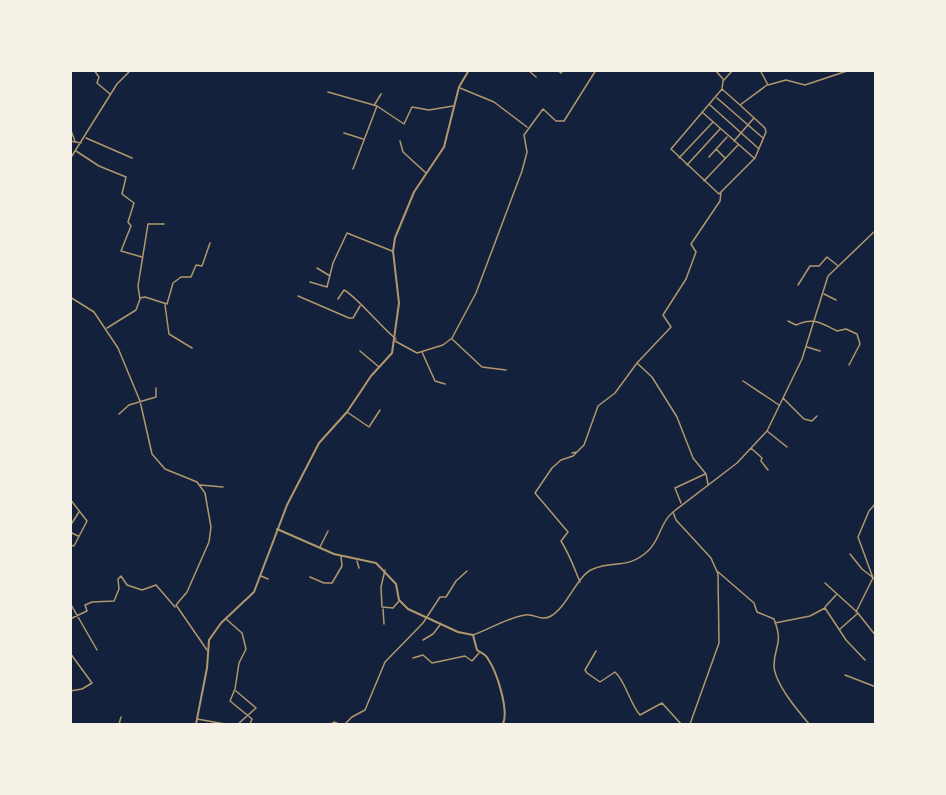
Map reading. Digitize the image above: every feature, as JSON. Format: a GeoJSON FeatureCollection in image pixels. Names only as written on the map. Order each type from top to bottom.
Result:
{"type":"FeatureCollection","features":[{"type":"Feature","properties":{"kind":"street"},"geometry":{"type":"LineString","coordinates":[[94,70],[99,77],[97,82],[111,95]]}},
{"type":"Feature","properties":{"kind":"street"},"geometry":{"type":"LineString","coordinates":[[70,159],[86,138],[111,95],[131,70]]}},
{"type":"Feature","properties":{"kind":"street"},"geometry":{"type":"LineString","coordinates":[[196,724],[207,668],[207,650],[212,635],[225,619],[252,595],[298,481],[320,443],[391,356],[396,340],[399,296],[393,251],[407,207],[446,142],[459,87],[469,70]]}},
{"type":"Feature","properties":{"kind":"street"},"geometry":{"type":"LineString","coordinates":[[528,70],[536,77]]}},
{"type":"Feature","properties":{"kind":"street"},"geometry":{"type":"LineString","coordinates":[[557,70],[561,73],[563,70]]}},
{"type":"Feature","properties":{"kind":"street"},"geometry":{"type":"LineString","coordinates":[[339,299],[345,290],[396,340],[414,352],[422,352],[443,345],[452,339],[476,292],[522,171],[528,152],[524,135],[543,109],[556,121],[563,122],[596,70]]}},
{"type":"Feature","properties":{"kind":"street"},"geometry":{"type":"LineString","coordinates":[[715,70],[724,80]]}},
{"type":"Feature","properties":{"kind":"street"},"geometry":{"type":"LineString","coordinates":[[721,193],[717,193],[686,166],[671,152],[671,148],[722,89],[724,80],[733,70]]}},
{"type":"Feature","properties":{"kind":"street"},"geometry":{"type":"LineString","coordinates":[[760,70],[767,85]]}},
{"type":"Feature","properties":{"kind":"street"},"geometry":{"type":"LineString","coordinates":[[740,105],[767,85],[786,80],[805,85],[850,70]]}},
{"type":"Feature","properties":{"kind":"street"},"geometry":{"type":"LineString","coordinates":[[459,87],[494,102],[528,128]]}},
{"type":"Feature","properties":{"kind":"street"},"geometry":{"type":"LineString","coordinates":[[580,582],[574,573],[572,557],[561,541],[568,532],[535,493],[552,468],[578,452],[584,445],[598,406],[615,393],[638,363],[671,327],[663,315],[686,278],[696,252],[691,244],[720,201],[721,193],[755,158],[766,129],[722,89]]}},
{"type":"Feature","properties":{"kind":"street"},"geometry":{"type":"LineString","coordinates":[[328,92],[376,105],[404,124],[412,107],[429,110],[453,106]]}},
{"type":"Feature","properties":{"kind":"street"},"geometry":{"type":"LineString","coordinates":[[353,169],[381,94]]}},
{"type":"Feature","properties":{"kind":"street"},"geometry":{"type":"LineString","coordinates":[[715,97],[763,139]]}},
{"type":"Feature","properties":{"kind":"street"},"geometry":{"type":"LineString","coordinates":[[709,105],[759,148]]}},
{"type":"Feature","properties":{"kind":"street"},"geometry":{"type":"LineString","coordinates":[[702,112],[755,158]]}},
{"type":"Feature","properties":{"kind":"street"},"geometry":{"type":"LineString","coordinates":[[734,141],[754,118]]}},
{"type":"Feature","properties":{"kind":"street"},"geometry":{"type":"LineString","coordinates":[[679,159],[713,122]]}},
{"type":"Feature","properties":{"kind":"street"},"geometry":{"type":"LineString","coordinates":[[70,128],[75,141]]}},
{"type":"Feature","properties":{"kind":"street"},"geometry":{"type":"LineString","coordinates":[[686,166],[720,129]]}},
{"type":"Feature","properties":{"kind":"street"},"geometry":{"type":"LineString","coordinates":[[344,133],[364,140]]}},
{"type":"Feature","properties":{"kind":"street"},"geometry":{"type":"LineString","coordinates":[[709,157],[728,136]]}},
{"type":"Feature","properties":{"kind":"street"},"geometry":{"type":"LineString","coordinates":[[86,138],[132,158]]}},
{"type":"Feature","properties":{"kind":"street"},"geometry":{"type":"LineString","coordinates":[[70,141],[82,143]]}},
{"type":"Feature","properties":{"kind":"street"},"geometry":{"type":"LineString","coordinates":[[400,141],[403,152],[427,174]]}},
{"type":"Feature","properties":{"kind":"street"},"geometry":{"type":"LineString","coordinates":[[704,182],[739,145]]}},
{"type":"Feature","properties":{"kind":"street"},"geometry":{"type":"LineString","coordinates":[[716,149],[726,158]]}},
{"type":"Feature","properties":{"kind":"street"},"geometry":{"type":"LineString","coordinates":[[76,151],[98,166],[126,177],[122,194],[134,203],[128,222],[131,226],[121,251],[142,257]]}},
{"type":"Feature","properties":{"kind":"street"},"geometry":{"type":"LineString","coordinates":[[106,328],[134,312],[140,299],[138,286],[148,224],[164,224]]}},
{"type":"Feature","properties":{"kind":"street"},"geometry":{"type":"LineString","coordinates":[[399,600],[426,619],[473,635],[525,615],[546,619],[569,598],[590,570],[623,565],[646,553],[673,512],[737,463],[767,431],[807,347],[828,276],[876,230]]}},
{"type":"Feature","properties":{"kind":"street"},"geometry":{"type":"LineString","coordinates":[[310,282],[326,288],[331,277],[333,263],[347,233],[393,251]]}},
{"type":"Feature","properties":{"kind":"street"},"geometry":{"type":"LineString","coordinates":[[165,304],[169,302],[176,280],[183,276],[191,277],[196,265],[202,266],[210,243]]}},
{"type":"Feature","properties":{"kind":"street"},"geometry":{"type":"LineString","coordinates":[[798,285],[810,266],[819,266],[827,257],[837,265]]}},
{"type":"Feature","properties":{"kind":"street"},"geometry":{"type":"LineString","coordinates":[[317,268],[331,277]]}},
{"type":"Feature","properties":{"kind":"street"},"geometry":{"type":"LineString","coordinates":[[823,294],[836,300]]}},
{"type":"Feature","properties":{"kind":"street"},"geometry":{"type":"LineString","coordinates":[[298,296],[349,318],[353,318],[361,305]]}},
{"type":"Feature","properties":{"kind":"street"},"geometry":{"type":"LineString","coordinates":[[70,297],[93,312],[106,328],[140,401],[152,454],[165,469],[201,485],[223,487]]}},
{"type":"Feature","properties":{"kind":"street"},"geometry":{"type":"LineString","coordinates":[[140,299],[146,297],[165,304]]}},
{"type":"Feature","properties":{"kind":"street"},"geometry":{"type":"LineString","coordinates":[[70,302],[74,299]]}},
{"type":"Feature","properties":{"kind":"street"},"geometry":{"type":"LineString","coordinates":[[165,304],[169,334],[192,348]]}},
{"type":"Feature","properties":{"kind":"street"},"geometry":{"type":"LineString","coordinates":[[788,321],[796,325],[808,319],[815,320],[837,331],[846,329],[857,334],[860,344],[849,365]]}},
{"type":"Feature","properties":{"kind":"street"},"geometry":{"type":"LineString","coordinates":[[452,339],[481,366],[506,370]]}},
{"type":"Feature","properties":{"kind":"street"},"geometry":{"type":"LineString","coordinates":[[807,347],[820,351]]}},
{"type":"Feature","properties":{"kind":"street"},"geometry":{"type":"LineString","coordinates":[[360,351],[380,367]]}},
{"type":"Feature","properties":{"kind":"street"},"geometry":{"type":"LineString","coordinates":[[422,352],[435,381],[445,384]]}},
{"type":"Feature","properties":{"kind":"street"},"geometry":{"type":"LineString","coordinates":[[638,363],[652,377],[665,396],[686,433],[693,458],[706,474],[708,485]]}},
{"type":"Feature","properties":{"kind":"street"},"geometry":{"type":"LineString","coordinates":[[743,381],[780,406]]}},
{"type":"Feature","properties":{"kind":"street"},"geometry":{"type":"LineString","coordinates":[[119,414],[140,401],[156,397],[156,388]]}},
{"type":"Feature","properties":{"kind":"street"},"geometry":{"type":"LineString","coordinates":[[782,397],[805,420],[812,421],[817,416]]}},
{"type":"Feature","properties":{"kind":"street"},"geometry":{"type":"LineString","coordinates":[[347,412],[369,427],[380,410]]}},
{"type":"Feature","properties":{"kind":"street"},"geometry":{"type":"LineString","coordinates":[[767,431],[787,447]]}},
{"type":"Feature","properties":{"kind":"street"},"geometry":{"type":"LineString","coordinates":[[750,448],[762,458],[761,461],[768,470]]}},
{"type":"Feature","properties":{"kind":"street"},"geometry":{"type":"LineString","coordinates":[[572,453],[578,452]]}},
{"type":"Feature","properties":{"kind":"street"},"geometry":{"type":"LineString","coordinates":[[681,504],[675,488],[706,474]]}},
{"type":"Feature","properties":{"kind":"street"},"geometry":{"type":"LineString","coordinates":[[176,608],[177,602],[187,592],[211,535],[208,504],[201,485]]}},
{"type":"Feature","properties":{"kind":"street"},"geometry":{"type":"LineString","coordinates":[[70,499],[87,522],[74,546],[70,545]]}},
{"type":"Feature","properties":{"kind":"street"},"geometry":{"type":"LineString","coordinates":[[840,629],[857,613],[874,579],[858,537],[869,511],[876,503]]}},
{"type":"Feature","properties":{"kind":"street"},"geometry":{"type":"LineString","coordinates":[[70,526],[80,511]]}},
{"type":"Feature","properties":{"kind":"street"},"geometry":{"type":"LineString","coordinates":[[673,512],[676,520],[708,555],[717,570],[754,603],[757,612],[771,617],[775,622],[779,643],[774,664],[776,672],[786,694],[808,724]]}},
{"type":"Feature","properties":{"kind":"street"},"geometry":{"type":"LineString","coordinates":[[277,529],[341,556],[370,560],[385,570],[397,585],[399,600],[393,608],[383,608]]}},
{"type":"Feature","properties":{"kind":"street"},"geometry":{"type":"LineString","coordinates":[[320,548],[328,531]]}},
{"type":"Feature","properties":{"kind":"street"},"geometry":{"type":"LineString","coordinates":[[70,532],[79,537]]}},
{"type":"Feature","properties":{"kind":"street"},"geometry":{"type":"LineString","coordinates":[[850,554],[874,579]]}},
{"type":"Feature","properties":{"kind":"street"},"geometry":{"type":"LineString","coordinates":[[310,577],[324,584],[332,583],[342,566],[341,556]]}},
{"type":"Feature","properties":{"kind":"street"},"geometry":{"type":"LineString","coordinates":[[357,558],[356,564],[359,568]]}},
{"type":"Feature","properties":{"kind":"street"},"geometry":{"type":"LineString","coordinates":[[384,624],[381,586],[385,570]]}},
{"type":"Feature","properties":{"kind":"street"},"geometry":{"type":"LineString","coordinates":[[690,724],[719,643],[717,570]]}},
{"type":"Feature","properties":{"kind":"street"},"geometry":{"type":"LineString","coordinates":[[345,724],[351,717],[365,710],[386,661],[426,619],[440,597],[446,597],[466,571]]}},
{"type":"Feature","properties":{"kind":"street"},"geometry":{"type":"LineString","coordinates":[[260,575],[268,579]]}},
{"type":"Feature","properties":{"kind":"street"},"geometry":{"type":"LineString","coordinates":[[70,619],[86,611],[86,605],[92,602],[114,601],[119,589],[120,577],[127,585],[141,590],[156,585],[207,650]]}},
{"type":"Feature","properties":{"kind":"street"},"geometry":{"type":"LineString","coordinates":[[825,583],[857,613],[876,636]]}},
{"type":"Feature","properties":{"kind":"street"},"geometry":{"type":"LineString","coordinates":[[775,622],[810,616],[824,608],[837,594]]}},
{"type":"Feature","properties":{"kind":"street"},"geometry":{"type":"LineString","coordinates":[[70,603],[97,650]]}},
{"type":"Feature","properties":{"kind":"street"},"geometry":{"type":"LineString","coordinates":[[824,608],[865,660]]}},
{"type":"Feature","properties":{"kind":"street"},"geometry":{"type":"LineString","coordinates":[[225,619],[242,633],[246,645],[231,702],[249,715],[252,719],[250,724]]}},
{"type":"Feature","properties":{"kind":"street"},"geometry":{"type":"LineString","coordinates":[[423,640],[433,634],[440,624]]}},
{"type":"Feature","properties":{"kind":"street"},"geometry":{"type":"LineString","coordinates":[[473,635],[480,653],[488,658],[505,706],[506,715],[503,724]]}},
{"type":"Feature","properties":{"kind":"street"},"geometry":{"type":"LineString","coordinates":[[596,651],[585,670],[587,672],[600,682],[616,672],[623,680],[625,692],[640,716],[662,703],[681,724]]}},
{"type":"Feature","properties":{"kind":"street"},"geometry":{"type":"LineString","coordinates":[[70,653],[92,683],[84,689],[70,691]]}},
{"type":"Feature","properties":{"kind":"street"},"geometry":{"type":"LineString","coordinates":[[413,658],[423,655],[432,663],[465,656],[472,661],[480,653]]}},
{"type":"Feature","properties":{"kind":"street"},"geometry":{"type":"LineString","coordinates":[[845,675],[876,687]]}},
{"type":"Feature","properties":{"kind":"street"},"geometry":{"type":"LineString","coordinates":[[235,690],[256,707],[238,724]]}},
{"type":"Feature","properties":{"kind":"street"},"geometry":{"type":"LineString","coordinates":[[119,724],[121,717]]}},
{"type":"Feature","properties":{"kind":"street"},"geometry":{"type":"LineString","coordinates":[[198,719],[225,724]]}},
{"type":"Feature","properties":{"kind":"street"},"geometry":{"type":"LineString","coordinates":[[331,724],[334,722],[339,724]]}}]}
